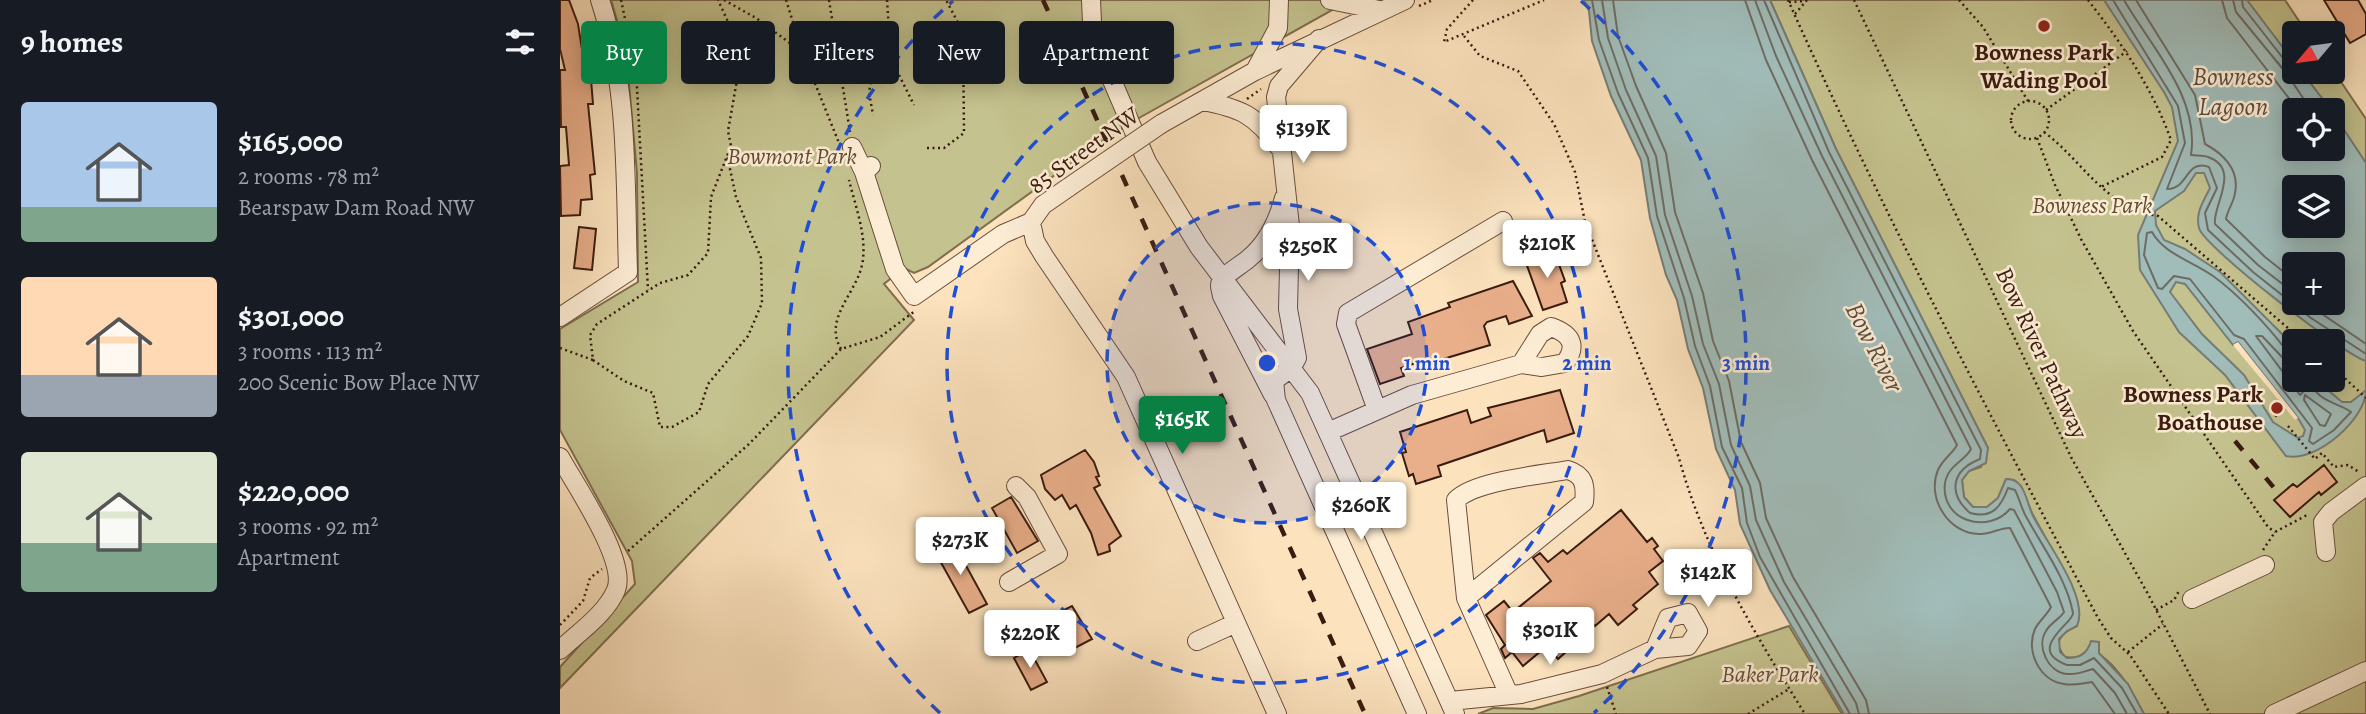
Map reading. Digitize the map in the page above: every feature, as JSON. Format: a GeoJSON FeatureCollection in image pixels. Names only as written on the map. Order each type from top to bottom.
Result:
{"type":"FeatureCollection","features":[{"type":"Feature","properties":{"kind":"street"},"geometry":{"type":"LineString","coordinates":[[560,317],[628,272],[622,97],[613,41],[600,0]]}},
{"type":"Feature","properties":{"kind":"street"},"geometry":{"type":"LineString","coordinates":[[1091,0],[1092,23],[1099,50],[1147,162],[1166,198],[1223,279],[1310,393],[1453,707],[1602,674],[1655,649]]}},
{"type":"Feature","properties":{"kind":"street"},"geometry":{"type":"LineString","coordinates":[[1255,71],[1278,28],[1279,0]]}},
{"type":"Feature","properties":{"kind":"street"},"geometry":{"type":"LineString","coordinates":[[1330,0],[1379,10]]}},
{"type":"Feature","properties":{"kind":"street","name":"85 Street NW"},"geometry":{"type":"LineString","coordinates":[[919,300],[1003,234],[1031,222],[1044,205],[1161,124],[1255,71],[1405,0]]}},
{"type":"Feature","properties":{"kind":"street"},"geometry":{"type":"LineString","coordinates":[[1276,400],[1275,381],[1292,367],[1297,358],[1288,309],[1290,226],[1276,115],[1279,86],[1319,39]]}},
{"type":"Feature","properties":{"kind":"street"},"geometry":{"type":"LineString","coordinates":[[1202,101],[1239,108],[1249,114],[1279,147]]}},
{"type":"Feature","properties":{"kind":"street"},"geometry":{"type":"LineString","coordinates":[[852,147],[895,270],[919,300]]}},
{"type":"Feature","properties":{"kind":"street"},"geometry":{"type":"LineString","coordinates":[[1286,191],[1280,216],[1267,238],[1252,257],[1223,279],[1220,285],[1222,296],[1276,400],[1417,714]]}},
{"type":"Feature","properties":{"kind":"street"},"geometry":{"type":"LineString","coordinates":[[1377,410],[1346,324],[1348,313],[1503,221]]}},
{"type":"Feature","properties":{"kind":"street"},"geometry":{"type":"LineString","coordinates":[[1031,222],[1035,241],[1044,256],[1126,377],[1277,714]]}},
{"type":"Feature","properties":{"kind":"street"},"geometry":{"type":"LineString","coordinates":[[1328,432],[1412,395],[1521,364]]}},
{"type":"Feature","properties":{"kind":"street"},"geometry":{"type":"LineString","coordinates":[[560,457],[616,561],[619,575],[612,598],[560,650]]}},
{"type":"Feature","properties":{"kind":"street"},"geometry":{"type":"LineString","coordinates":[[1466,597],[1584,502],[1586,486],[1578,473],[1568,470],[1478,488],[1463,493],[1456,500],[1466,597],[1509,695]]}},
{"type":"Feature","properties":{"kind":"street"},"geometry":{"type":"LineString","coordinates":[[1009,582],[1058,554],[1027,497],[1016,486]]}},
{"type":"Feature","properties":{"kind":"street"},"geometry":{"type":"LineString","coordinates":[[2326,552],[2323,522],[2330,512],[2366,486]]}},
{"type":"Feature","properties":{"kind":"street"},"geometry":{"type":"LineString","coordinates":[[2189,593],[2261,560]]}},
{"type":"Feature","properties":{"kind":"street"},"geometry":{"type":"LineString","coordinates":[[1197,640],[1236,623]]}},
{"type":"Feature","properties":{"kind":"street"},"geometry":{"type":"LineString","coordinates":[[2274,714],[2366,671]]}},
{"type":"Feature","properties":{"kind":"path"},"geometry":{"type":"LineString","coordinates":[[593,360],[590,335],[597,324],[660,283],[688,275],[708,253],[711,197],[731,146],[728,131],[737,80],[729,24],[719,0]]}},
{"type":"Feature","properties":{"kind":"path"},"geometry":{"type":"LineString","coordinates":[[724,0],[757,18],[789,42]]}},
{"type":"Feature","properties":{"kind":"path"},"geometry":{"type":"LineString","coordinates":[[786,0],[793,21]]}},
{"type":"Feature","properties":{"kind":"path"},"geometry":{"type":"LineString","coordinates":[[830,0],[833,21]]}},
{"type":"Feature","properties":{"kind":"path"},"geometry":{"type":"LineString","coordinates":[[887,0],[888,21]]}},
{"type":"Feature","properties":{"kind":"path"},"geometry":{"type":"LineString","coordinates":[[927,148],[944,148],[964,133],[962,32],[946,0]]}},
{"type":"Feature","properties":{"kind":"path"},"geometry":{"type":"LineString","coordinates":[[1473,0],[1447,29],[1443,39],[1448,41],[1464,36],[1544,0]]}},
{"type":"Feature","properties":{"kind":"path"},"geometry":{"type":"LineString","coordinates":[[1807,0],[1788,1],[1826,88],[1961,362],[2098,618],[2111,638],[2127,652],[2155,687],[2169,714]]}},
{"type":"Feature","properties":{"kind":"path"},"geometry":{"type":"LineString","coordinates":[[1795,14],[1807,0]]}},
{"type":"Feature","properties":{"kind":"path","name":"Bow River Pathway"},"geometry":{"type":"LineString","coordinates":[[1854,0],[2072,459],[2164,624],[2210,714]]}},
{"type":"Feature","properties":{"kind":"path"},"geometry":{"type":"LineString","coordinates":[[1959,0],[1983,27],[2028,101],[2040,104],[2046,110],[2049,118],[2044,132],[2037,138],[2020,136],[2011,121],[2014,110],[2028,101]]}},
{"type":"Feature","properties":{"kind":"path"},"geometry":{"type":"LineString","coordinates":[[2088,0],[2127,51],[2158,102],[2171,140],[2162,157],[2101,187]]}},
{"type":"Feature","properties":{"kind":"path"},"geometry":{"type":"LineString","coordinates":[[1464,36],[1480,56],[1518,71],[1554,124],[1575,172],[1585,222],[1679,457],[1689,495],[1746,618],[1805,714]]}},
{"type":"Feature","properties":{"kind":"path"},"geometry":{"type":"LineString","coordinates":[[2046,110],[2127,51]]}},
{"type":"Feature","properties":{"kind":"path"},"geometry":{"type":"LineString","coordinates":[[899,75],[914,105]]}},
{"type":"Feature","properties":{"kind":"path"},"geometry":{"type":"LineString","coordinates":[[1242,104],[1270,83]]}},
{"type":"Feature","properties":{"kind":"path"},"geometry":{"type":"LineString","coordinates":[[815,84],[836,141],[852,147],[843,84]]}},
{"type":"Feature","properties":{"kind":"path"},"geometry":{"type":"LineString","coordinates":[[870,84],[869,92],[873,115]]}},
{"type":"Feature","properties":{"kind":"path"},"geometry":{"type":"LineString","coordinates":[[2044,132],[2101,187],[2140,213],[2158,216],[2289,329]]}},
{"type":"Feature","properties":{"kind":"path"},"geometry":{"type":"LineString","coordinates":[[2037,138],[2055,185],[2081,239],[2133,331],[2268,527],[2275,532]]}},
{"type":"Feature","properties":{"kind":"path"},"geometry":{"type":"LineString","coordinates":[[560,348],[593,360],[624,381],[653,393],[660,427],[672,427],[699,412],[708,384],[748,336],[762,303],[761,258],[736,197],[727,155]]}},
{"type":"Feature","properties":{"kind":"path"},"geometry":{"type":"LineString","coordinates":[[841,349],[835,335],[837,318],[863,260],[861,172]]}},
{"type":"Feature","properties":{"kind":"path"},"geometry":{"type":"LineString","coordinates":[[560,625],[583,601],[594,574],[616,561],[712,479],[841,349],[880,337],[919,300]]}},
{"type":"Feature","properties":{"kind":"path"},"geometry":{"type":"LineString","coordinates":[[2345,378],[2366,398]]}},
{"type":"Feature","properties":{"kind":"path"},"geometry":{"type":"LineString","coordinates":[[2288,426],[2315,459],[2322,453],[2334,467],[2348,465],[2366,474]]}},
{"type":"Feature","properties":{"kind":"path"},"geometry":{"type":"LineString","coordinates":[[2261,560],[2275,532],[2317,508]]}},
{"type":"Feature","properties":{"kind":"path"},"geometry":{"type":"LineString","coordinates":[[2156,610],[2174,600],[2175,593],[2189,593]]}},
{"type":"Feature","properties":{"kind":"path"},"geometry":{"type":"LineString","coordinates":[[2127,652],[2164,624]]}},
{"type":"Feature","properties":{"kind":"path"},"geometry":{"type":"LineString","coordinates":[[1602,674],[1616,714]]}},
{"type":"Feature","properties":{"kind":"path"},"geometry":{"type":"LineString","coordinates":[[1748,714],[1789,689]]}},
{"type":"Feature","properties":{"kind":"green space","name":"Bowmont Park"},"geometry":{"type":"Polygon","coordinates":[[[611,0],[1350,0],[1139,118],[1095,146],[928,267],[914,273],[904,268],[884,284],[914,320],[560,688],[560,667],[635,584],[632,561],[560,430],[560,329],[638,282],[637,173],[629,84],[667,84],[667,21],[617,21],[611,0]]]}},
{"type":"Feature","properties":{"kind":"green space","name":"Bowness Park"},"geometry":{"type":"Polygon","coordinates":[[[1770,0],[2285,0],[2299,21],[2282,21],[2282,84],[2342,84],[2366,119],[2366,714],[2144,714],[2122,677],[2099,654],[2089,649],[2078,658],[2064,657],[2058,645],[2059,641],[2065,633],[2077,626],[2072,586],[2032,513],[2021,486],[2014,480],[2006,479],[1998,498],[1987,507],[1973,507],[1964,497],[1962,480],[1969,471],[1981,467],[1988,448],[1836,149],[1770,0]]]}},
{"type":"Feature","properties":{"kind":"green space","name":"Baker Park"},"geometry":{"type":"Polygon","coordinates":[[[1789,626],[1842,714],[1478,714],[1493,708],[1533,709],[1579,696],[1789,626]]]}},
{"type":"Feature","properties":{"kind":"water","name":"Bow River"},"geometry":{"type":"Polygon","coordinates":[[[1584,0],[1770,0],[1836,149],[1988,448],[1986,463],[1969,471],[1962,480],[1964,497],[1973,507],[1987,507],[1998,498],[2006,479],[2014,480],[2020,485],[2033,516],[2065,570],[2077,601],[2077,626],[2059,639],[2060,652],[2067,658],[2076,657],[2085,652],[2091,641],[2099,642],[2099,653],[2128,684],[2144,714],[1844,714],[1770,590],[1740,524],[1735,490],[1716,449],[1703,388],[1688,349],[1677,300],[1666,275],[1650,218],[1641,160],[1611,96],[1592,41],[1589,11],[1584,0]]]}},
{"type":"Feature","properties":{"kind":"water","name":"Bowness Lagoon"},"geometry":{"type":"Polygon","coordinates":[[[2104,0],[2247,0],[2282,46],[2282,84],[2311,84],[2322,98],[2282,98],[2282,161],[2345,161],[2345,131],[2366,163],[2366,361],[2345,349],[2345,329],[2316,329],[2297,315],[2345,315],[2345,252],[2282,252],[2282,303],[2224,256],[2199,228],[2198,217],[2210,188],[2204,173],[2196,173],[2184,191],[2155,211],[2156,225],[2164,240],[2185,249],[2220,272],[2282,334],[2282,392],[2330,392],[2342,402],[2351,402],[2366,390],[2358,414],[2349,425],[2311,453],[2286,456],[2225,375],[2179,332],[2140,270],[2138,235],[2178,141],[2172,107],[2104,0]],[[2176,282],[2170,292],[2202,334],[2244,375],[2273,422],[2298,438],[2303,436],[2305,430],[2298,418],[2238,342],[2233,345],[2185,284],[2176,282]]]}},
{"type":"Feature","properties":{"kind":"pier"},"geometry":{"type":"Polygon","coordinates":[[[2238,342],[2298,418],[2295,420],[2233,345],[2238,342]]]}},
{"type":"Feature","properties":{"kind":"building"},"geometry":{"type":"Polygon","coordinates":[[[560,0],[569,0],[578,24],[581,43],[581,84],[591,84],[593,104],[588,104],[595,174],[590,175],[592,199],[581,200],[580,215],[561,216],[560,166],[569,165],[566,127],[561,127],[560,70],[565,70],[560,49],[560,0]]]}},
{"type":"Feature","properties":{"kind":"building"},"geometry":{"type":"Polygon","coordinates":[[[2324,0],[2358,0],[2366,14],[2366,34],[2350,43],[2345,35],[2345,21],[2337,21],[2324,0]]]}},
{"type":"Feature","properties":{"kind":"building"},"geometry":{"type":"Polygon","coordinates":[[[579,227],[596,229],[592,270],[574,268],[579,227]]]}},
{"type":"Feature","properties":{"kind":"building"},"geometry":{"type":"Polygon","coordinates":[[[1549,251],[1553,260],[1557,259],[1565,281],[1561,283],[1567,302],[1543,310],[1525,260],[1549,251]]]}},
{"type":"Feature","properties":{"kind":"building"},"geometry":{"type":"Polygon","coordinates":[[[1513,281],[1532,316],[1509,324],[1506,316],[1487,322],[1484,326],[1490,345],[1423,365],[1421,361],[1401,368],[1404,376],[1380,384],[1367,349],[1412,334],[1408,322],[1450,307],[1448,303],[1513,281]]]}},
{"type":"Feature","properties":{"kind":"building"},"geometry":{"type":"Polygon","coordinates":[[[1560,390],[1574,433],[1547,442],[1544,430],[1438,466],[1441,476],[1416,484],[1413,474],[1409,476],[1402,453],[1406,452],[1400,432],[1467,410],[1471,423],[1491,416],[1488,408],[1560,390]]]}},
{"type":"Feature","properties":{"kind":"building","name":"Bowness Park Boathouse"},"geometry":{"type":"Polygon","coordinates":[[[2278,401],[2284,409],[2276,416],[2270,408],[2278,401]]]}},
{"type":"Feature","properties":{"kind":"building"},"geometry":{"type":"Polygon","coordinates":[[[1085,450],[1094,462],[1099,476],[1096,477],[1100,485],[1094,488],[1121,536],[1109,545],[1110,551],[1098,555],[1091,533],[1076,505],[1070,509],[1062,495],[1055,500],[1045,489],[1041,475],[1085,450]]]}},
{"type":"Feature","properties":{"kind":"building"},"geometry":{"type":"Polygon","coordinates":[[[2324,465],[2337,482],[2321,495],[2319,492],[2290,517],[2274,500],[2293,484],[2297,487],[2324,465]]]}},
{"type":"Feature","properties":{"kind":"building"},"geometry":{"type":"Polygon","coordinates":[[[1011,497],[1038,541],[1017,553],[992,508],[1011,497]]]}},
{"type":"Feature","properties":{"kind":"building"},"geometry":{"type":"Polygon","coordinates":[[[1621,510],[1647,542],[1652,538],[1658,546],[1654,549],[1663,561],[1649,572],[1658,584],[1633,605],[1637,609],[1618,625],[1609,614],[1595,626],[1591,621],[1572,637],[1576,643],[1558,659],[1547,646],[1523,666],[1512,652],[1505,658],[1501,649],[1505,645],[1486,615],[1504,601],[1513,612],[1551,581],[1533,558],[1540,553],[1548,562],[1563,550],[1567,554],[1621,510]]]}},
{"type":"Feature","properties":{"kind":"building"},"geometry":{"type":"Polygon","coordinates":[[[952,540],[987,604],[969,613],[934,550],[952,540]]]}},
{"type":"Feature","properties":{"kind":"building"},"geometry":{"type":"Polygon","coordinates":[[[1072,606],[1092,639],[1071,650],[1060,631],[1066,627],[1058,613],[1072,606]]]}},
{"type":"Feature","properties":{"kind":"building"},"geometry":{"type":"Polygon","coordinates":[[[1029,649],[1047,682],[1031,690],[1014,658],[1029,649]]]}},
{"type":"Feature","properties":{"kind":"railway"},"geometry":{"type":"LineString","coordinates":[[1043,0],[1365,714]]}},
{"type":"Feature","properties":{"kind":"railway"},"geometry":{"type":"LineString","coordinates":[[2235,441],[2280,495]]}},
{"type":"Feature","properties":{"kind":"place","name":"Bowness Park Wading Pool"},"geometry":{"type":"Point","coordinates":[2044,26]}},
{"type":"Feature","properties":{"kind":"place","name":"Bowness Park Boathouse"},"geometry":{"type":"Point","coordinates":[2277,408]}}]}
